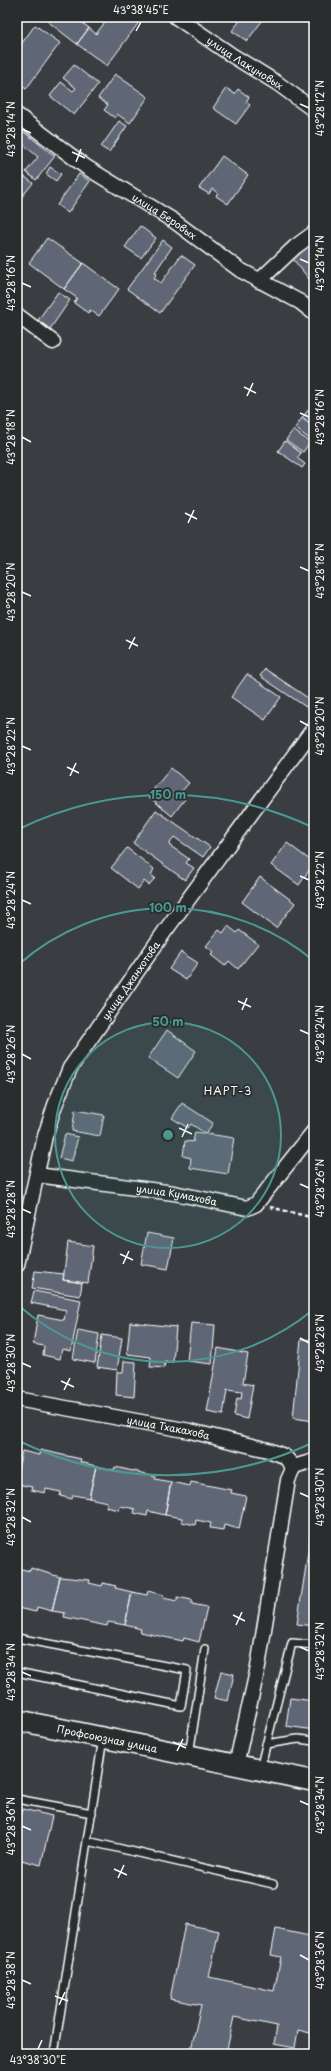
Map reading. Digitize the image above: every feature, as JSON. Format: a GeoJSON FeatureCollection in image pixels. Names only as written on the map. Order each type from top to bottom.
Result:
{"type":"FeatureCollection","features":[{"type":"Feature","properties":{"kind":"street","name":"улица Лакуновых"},"geometry":{"type":"LineString","coordinates":[[176,17],[233,56],[277,83],[314,110]]}},
{"type":"Feature","properties":{"kind":"street","name":"улица Беровых"},"geometry":{"type":"LineString","coordinates":[[17,115],[86,167],[174,221],[240,270],[300,302],[314,313]]}},
{"type":"Feature","properties":{"kind":"street"},"geometry":{"type":"LineString","coordinates":[[259,281],[295,247],[314,233]]}},
{"type":"Feature","properties":{"kind":"street"},"geometry":{"type":"LineString","coordinates":[[17,315],[53,342]]}},
{"type":"Feature","properties":{"kind":"street","name":"улица Джанхотова"},"geometry":{"type":"LineString","coordinates":[[17,1265],[44,1136],[70,1068],[165,932],[314,728]]}},
{"type":"Feature","properties":{"kind":"street"},"geometry":{"type":"LineString","coordinates":[[256,1204],[314,1131]]}},
{"type":"Feature","properties":{"kind":"street","name":"улица Кумахова"},"geometry":{"type":"LineString","coordinates":[[37,1175],[174,1193],[247,1208],[256,1204]]}},
{"type":"Feature","properties":{"kind":"street","name":"улица Тхакахова"},"geometry":{"type":"LineString","coordinates":[[17,1399],[190,1432],[268,1450],[284,1456],[294,1466]]}},
{"type":"Feature","properties":{"kind":"street"},"geometry":{"type":"LineString","coordinates":[[236,1765],[258,1667],[288,1480],[294,1466],[314,1461]]}},
{"type":"Feature","properties":{"kind":"street","name":"Профсоюзная улица"},"geometry":{"type":"LineString","coordinates":[[17,1720],[314,1781]]}},
{"type":"Feature","properties":{"kind":"lane"},"geometry":{"type":"LineString","coordinates":[[17,1638],[187,1670],[181,1706],[17,1672]]}},
{"type":"Feature","properties":{"kind":"lane"},"geometry":{"type":"LineString","coordinates":[[259,1769],[292,1643],[314,1644]]}},
{"type":"Feature","properties":{"kind":"lane"},"geometry":{"type":"LineString","coordinates":[[189,1755],[205,1649]]}},
{"type":"Feature","properties":{"kind":"lane"},"geometry":{"type":"LineString","coordinates":[[54,2054],[103,1738]]}},
{"type":"Feature","properties":{"kind":"lane"},"geometry":{"type":"LineString","coordinates":[[266,1744],[298,1739],[314,1741]]}},
{"type":"Feature","properties":{"kind":"lane"},"geometry":{"type":"LineString","coordinates":[[17,1799],[92,1813]]}},
{"type":"Feature","properties":{"kind":"lane"},"geometry":{"type":"LineString","coordinates":[[88,1841],[273,1884]]}},
{"type":"Feature","properties":{"kind":"path"},"geometry":{"type":"LineString","coordinates":[[256,1204],[314,1218]]}},
{"type":"Feature","properties":{"kind":"building"},"geometry":{"type":"Polygon","coordinates":[[[50,17],[85,17],[81,22],[89,28],[77,44],[47,21],[50,17]]]}},
{"type":"Feature","properties":{"kind":"building"},"geometry":{"type":"Polygon","coordinates":[[[109,17],[142,18],[107,66],[77,44],[89,28],[96,34],[109,17]]]}},
{"type":"Feature","properties":{"kind":"building"},"geometry":{"type":"Polygon","coordinates":[[[235,17],[265,17],[247,41],[232,31],[239,22],[235,17]]]}},
{"type":"Feature","properties":{"kind":"building"},"geometry":{"type":"Polygon","coordinates":[[[35,25],[60,43],[26,89],[17,82],[17,50],[35,25]]]}},
{"type":"Feature","properties":{"kind":"building"},"geometry":{"type":"Polygon","coordinates":[[[74,65],[98,84],[74,115],[50,96],[61,82],[73,91],[76,88],[63,78],[74,65]]]}},
{"type":"Feature","properties":{"kind":"building"},"geometry":{"type":"Polygon","coordinates":[[[115,74],[148,97],[130,123],[117,114],[115,118],[104,110],[108,105],[98,98],[115,74]]]}},
{"type":"Feature","properties":{"kind":"building"},"geometry":{"type":"Polygon","coordinates":[[[226,88],[235,94],[238,89],[249,97],[246,102],[250,105],[236,124],[213,108],[226,88]]]}},
{"type":"Feature","properties":{"kind":"building"},"geometry":{"type":"Polygon","coordinates":[[[119,121],[127,126],[109,152],[101,147],[119,121]]]}},
{"type":"Feature","properties":{"kind":"building"},"geometry":{"type":"Polygon","coordinates":[[[20,129],[55,156],[36,180],[26,172],[38,157],[22,143],[17,149],[17,132],[20,129]]]}},
{"type":"Feature","properties":{"kind":"building"},"geometry":{"type":"Polygon","coordinates":[[[222,156],[248,175],[228,204],[216,196],[218,193],[212,189],[209,194],[199,188],[222,156]]]}},
{"type":"Feature","properties":{"kind":"building"},"geometry":{"type":"Polygon","coordinates":[[[50,167],[61,174],[56,181],[46,174],[50,167]]]}},
{"type":"Feature","properties":{"kind":"building"},"geometry":{"type":"Polygon","coordinates":[[[17,171],[33,183],[17,203],[17,171]]]}},
{"type":"Feature","properties":{"kind":"building"},"geometry":{"type":"Polygon","coordinates":[[[79,174],[90,181],[68,213],[57,205],[79,174]]]}},
{"type":"Feature","properties":{"kind":"building"},"geometry":{"type":"Polygon","coordinates":[[[140,226],[156,238],[141,258],[125,247],[140,226]]]}},
{"type":"Feature","properties":{"kind":"building"},"geometry":{"type":"Polygon","coordinates":[[[47,238],[83,263],[64,289],[29,263],[47,238]]]}},
{"type":"Feature","properties":{"kind":"building"},"geometry":{"type":"Polygon","coordinates":[[[163,240],[172,247],[155,272],[157,273],[154,278],[161,283],[181,255],[195,265],[160,313],[127,289],[163,240]]]}},
{"type":"Feature","properties":{"kind":"building"},"geometry":{"type":"Polygon","coordinates":[[[314,242],[314,285],[293,259],[314,242]]]}},
{"type":"Feature","properties":{"kind":"building"},"geometry":{"type":"Polygon","coordinates":[[[83,263],[119,289],[99,316],[90,310],[88,313],[74,303],[77,298],[64,289],[83,263]]]}},
{"type":"Feature","properties":{"kind":"building"},"geometry":{"type":"Polygon","coordinates":[[[58,292],[70,300],[50,329],[38,320],[58,292]]]}},
{"type":"Feature","properties":{"kind":"building"},"geometry":{"type":"Polygon","coordinates":[[[309,409],[314,412],[314,427],[302,418],[309,409]]]}},
{"type":"Feature","properties":{"kind":"building"},"geometry":{"type":"Polygon","coordinates":[[[302,418],[314,427],[314,437],[311,440],[295,428],[302,418]]]}},
{"type":"Feature","properties":{"kind":"building"},"geometry":{"type":"Polygon","coordinates":[[[293,430],[310,442],[303,452],[286,440],[293,430]]]}},
{"type":"Feature","properties":{"kind":"building"},"geometry":{"type":"Polygon","coordinates":[[[285,441],[301,453],[297,458],[305,464],[302,468],[278,451],[285,441]]]}},
{"type":"Feature","properties":{"kind":"building"},"geometry":{"type":"Polygon","coordinates":[[[265,669],[311,700],[306,707],[260,676],[265,669]]]}},
{"type":"Feature","properties":{"kind":"building"},"geometry":{"type":"Polygon","coordinates":[[[247,674],[281,697],[265,720],[231,697],[247,674]]]}},
{"type":"Feature","properties":{"kind":"building"},"geometry":{"type":"Polygon","coordinates":[[[171,768],[189,783],[179,794],[185,799],[172,816],[148,796],[171,768]]]}},
{"type":"Feature","properties":{"kind":"building"},"geometry":{"type":"Polygon","coordinates":[[[156,810],[210,847],[203,857],[174,837],[169,845],[189,859],[186,863],[194,868],[185,880],[133,843],[156,810]]]}},
{"type":"Feature","properties":{"kind":"building"},"geometry":{"type":"Polygon","coordinates":[[[287,843],[314,863],[299,885],[271,865],[287,843]]]}},
{"type":"Feature","properties":{"kind":"building"},"geometry":{"type":"Polygon","coordinates":[[[127,848],[154,869],[151,875],[155,878],[149,885],[144,881],[138,889],[111,868],[127,848]]]}},
{"type":"Feature","properties":{"kind":"building"},"geometry":{"type":"Polygon","coordinates":[[[260,877],[295,903],[276,928],[242,902],[260,877]]]}},
{"type":"Feature","properties":{"kind":"building"},"geometry":{"type":"Polygon","coordinates":[[[228,926],[237,933],[239,930],[258,944],[238,969],[229,961],[225,966],[211,955],[214,952],[206,946],[219,930],[223,933],[228,926]]]}},
{"type":"Feature","properties":{"kind":"building"},"geometry":{"type":"Polygon","coordinates":[[[181,952],[198,963],[186,980],[169,969],[181,952]]]}},
{"type":"Feature","properties":{"kind":"building"},"geometry":{"type":"Polygon","coordinates":[[[167,1030],[196,1051],[178,1078],[148,1058],[167,1030]]]}},
{"type":"Feature","properties":{"kind":"building"},"geometry":{"type":"Polygon","coordinates":[[[182,1103],[213,1123],[206,1134],[191,1124],[188,1128],[172,1118],[182,1103]]]}},
{"type":"Feature","properties":{"kind":"building"},"geometry":{"type":"Polygon","coordinates":[[[75,1110],[104,1115],[100,1136],[72,1131],[75,1110]]]}},
{"type":"Feature","properties":{"kind":"building"},"geometry":{"type":"Polygon","coordinates":[[[195,1132],[234,1138],[228,1174],[190,1168],[191,1158],[183,1156],[185,1141],[193,1142],[195,1132]]]}},
{"type":"Feature","properties":{"kind":"building"},"geometry":{"type":"Polygon","coordinates":[[[65,1134],[78,1137],[72,1161],[59,1158],[65,1134]]]}},
{"type":"Feature","properties":{"kind":"building"},"geometry":{"type":"Polygon","coordinates":[[[147,1233],[174,1238],[168,1269],[141,1264],[147,1233]]]}},
{"type":"Feature","properties":{"kind":"building"},"geometry":{"type":"Polygon","coordinates":[[[68,1242],[93,1246],[88,1283],[63,1280],[68,1242]]]}},
{"type":"Feature","properties":{"kind":"building"},"geometry":{"type":"Polygon","coordinates":[[[35,1271],[64,1274],[63,1280],[82,1283],[80,1296],[32,1288],[35,1271]]]}},
{"type":"Feature","properties":{"kind":"building"},"geometry":{"type":"Polygon","coordinates":[[[34,1291],[81,1300],[71,1351],[62,1349],[60,1359],[43,1355],[44,1346],[33,1344],[38,1315],[64,1320],[66,1310],[31,1303],[34,1291]]]}},
{"type":"Feature","properties":{"kind":"building"},"geometry":{"type":"Polygon","coordinates":[[[130,1322],[176,1327],[173,1362],[165,1362],[164,1368],[150,1367],[151,1357],[127,1354],[130,1322]]]}},
{"type":"Feature","properties":{"kind":"building"},"geometry":{"type":"Polygon","coordinates":[[[191,1323],[215,1325],[212,1364],[187,1361],[191,1323]]]}},
{"type":"Feature","properties":{"kind":"building"},"geometry":{"type":"Polygon","coordinates":[[[78,1330],[99,1334],[95,1363],[73,1359],[78,1330]]]}},
{"type":"Feature","properties":{"kind":"building"},"geometry":{"type":"Polygon","coordinates":[[[102,1335],[122,1338],[117,1370],[97,1367],[102,1335]]]}},
{"type":"Feature","properties":{"kind":"building"},"geometry":{"type":"Polygon","coordinates":[[[301,1339],[314,1340],[314,1421],[293,1418],[301,1339]]]}},
{"type":"Feature","properties":{"kind":"building"},"geometry":{"type":"Polygon","coordinates":[[[218,1348],[248,1354],[243,1383],[253,1385],[247,1419],[234,1416],[237,1398],[241,1399],[242,1392],[227,1390],[223,1415],[207,1412],[218,1348]]]}},
{"type":"Feature","properties":{"kind":"building"},"geometry":{"type":"Polygon","coordinates":[[[124,1361],[136,1362],[134,1397],[116,1395],[117,1372],[123,1372],[124,1361]]]}},
{"type":"Feature","properties":{"kind":"building"},"geometry":{"type":"Polygon","coordinates":[[[40,1450],[81,1459],[80,1462],[96,1466],[89,1498],[73,1495],[72,1499],[60,1496],[61,1492],[46,1489],[45,1493],[31,1490],[32,1487],[17,1484],[17,1474],[22,1451],[39,1455],[40,1450]]]}},
{"type":"Feature","properties":{"kind":"building"},"geometry":{"type":"Polygon","coordinates":[[[96,1466],[114,1470],[115,1467],[156,1476],[155,1479],[171,1482],[165,1515],[148,1511],[147,1516],[134,1513],[135,1509],[121,1506],[119,1510],[106,1507],[107,1502],[89,1498],[96,1466]]]}},
{"type":"Feature","properties":{"kind":"building"},"geometry":{"type":"Polygon","coordinates":[[[171,1482],[190,1486],[191,1482],[232,1490],[231,1493],[246,1496],[239,1529],[224,1525],[223,1530],[210,1528],[211,1523],[196,1520],[195,1525],[182,1522],[182,1518],[165,1515],[171,1482]]]}},
{"type":"Feature","properties":{"kind":"building"},"geometry":{"type":"Polygon","coordinates":[[[314,1514],[314,1626],[297,1624],[314,1514]]]}},
{"type":"Feature","properties":{"kind":"building"},"geometry":{"type":"Polygon","coordinates":[[[17,1568],[30,1571],[31,1568],[60,1577],[52,1611],[37,1607],[36,1612],[17,1608],[17,1568]]]}},
{"type":"Feature","properties":{"kind":"building"},"geometry":{"type":"Polygon","coordinates":[[[60,1577],[90,1580],[89,1583],[102,1586],[103,1583],[116,1586],[115,1588],[132,1592],[125,1625],[108,1622],[107,1626],[64,1617],[65,1613],[52,1611],[60,1577]]]}},
{"type":"Feature","properties":{"kind":"building"},"geometry":{"type":"Polygon","coordinates":[[[148,1591],[164,1595],[163,1598],[177,1601],[177,1597],[192,1600],[192,1604],[207,1607],[199,1642],[184,1638],[183,1641],[140,1632],[141,1629],[125,1625],[132,1592],[147,1595],[148,1591]]]}},
{"type":"Feature","properties":{"kind":"building"},"geometry":{"type":"Polygon","coordinates":[[[221,1671],[234,1674],[228,1701],[214,1698],[221,1671]]]}},
{"type":"Feature","properties":{"kind":"building"},"geometry":{"type":"Polygon","coordinates":[[[290,1698],[314,1701],[314,1730],[286,1726],[290,1698]]]}},
{"type":"Feature","properties":{"kind":"building"},"geometry":{"type":"Polygon","coordinates":[[[23,1809],[52,1816],[41,1865],[17,1859],[17,1836],[23,1809]]]}},
{"type":"Feature","properties":{"kind":"building"},"geometry":{"type":"Polygon","coordinates":[[[185,1924],[219,1931],[209,1977],[274,1991],[281,1957],[271,1955],[276,1929],[314,1937],[312,2000],[314,2000],[314,2034],[298,2030],[295,2048],[274,2044],[277,2026],[234,2017],[226,2054],[190,2054],[201,2005],[170,1999],[185,1924]]]}},
{"type":"Feature","properties":{"kind":"district","name":"НАРТ-3"},"geometry":{"type":"Point","coordinates":[228,1091]}}]}
